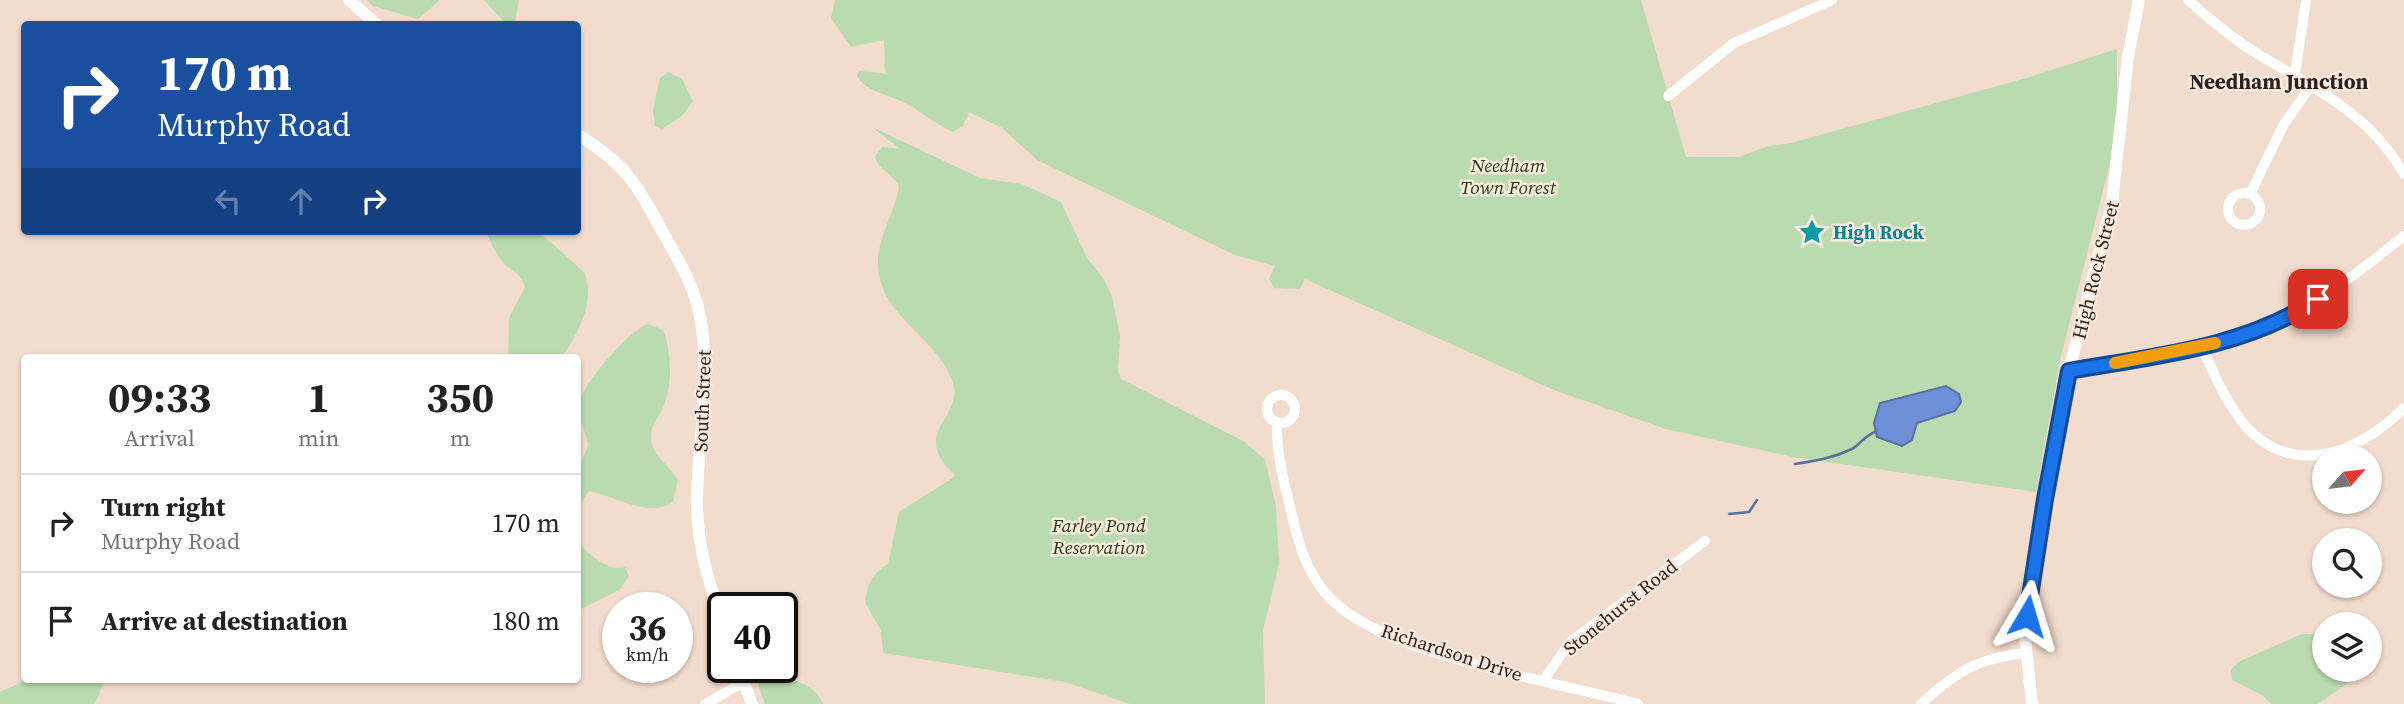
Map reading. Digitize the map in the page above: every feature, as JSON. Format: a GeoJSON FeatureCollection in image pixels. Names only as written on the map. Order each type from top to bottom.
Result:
{"type":"FeatureCollection","features":[{"type":"Feature","properties":{"kind":"street"},"geometry":{"type":"LineString","coordinates":[[349,0],[373,21]]}},
{"type":"Feature","properties":{"kind":"street"},"geometry":{"type":"LineString","coordinates":[[1668,96],[1734,43],[1832,0]]}},
{"type":"Feature","properties":{"kind":"street","name":"High Rock Street"},"geometry":{"type":"LineString","coordinates":[[2032,704],[2025,636],[2037,544],[2069,371],[2112,204],[2128,57],[2139,0]]}},
{"type":"Feature","properties":{"kind":"street"},"geometry":{"type":"LineString","coordinates":[[2188,0],[2243,45],[2312,84],[2366,124],[2404,174]]}},
{"type":"Feature","properties":{"kind":"street"},"geometry":{"type":"LineString","coordinates":[[2295,74],[2306,0]]}},
{"type":"Feature","properties":{"kind":"street"},"geometry":{"type":"LineString","coordinates":[[2250,194],[2283,125],[2312,84]]}},
{"type":"Feature","properties":{"kind":"street","name":"South Street"},"geometry":{"type":"LineString","coordinates":[[581,137],[618,162],[638,186],[679,263],[700,314],[705,352],[697,503],[698,533],[705,572],[712,592]]}},
{"type":"Feature","properties":{"kind":"street"},"geometry":{"type":"LineString","coordinates":[[2069,371],[2202,346],[2259,330],[2295,313],[2339,285],[2404,236]]}},
{"type":"Feature","properties":{"kind":"street"},"geometry":{"type":"LineString","coordinates":[[2202,346],[2228,399],[2244,423],[2268,442],[2287,452],[2308,455],[2346,450],[2379,430],[2404,408]]}},
{"type":"Feature","properties":{"kind":"street","name":"Richardson Drive"},"geometry":{"type":"LineString","coordinates":[[1277,425],[1277,449],[1301,551],[1312,576],[1336,605],[1372,627],[1408,642],[1543,681],[1639,704]]}},
{"type":"Feature","properties":{"kind":"street","name":"Stonehurst Road"},"geometry":{"type":"LineString","coordinates":[[1543,681],[1570,642],[1705,541]]}},
{"type":"Feature","properties":{"kind":"street"},"geometry":{"type":"LineString","coordinates":[[1921,704],[1960,671],[1979,661],[2026,653]]}},
{"type":"Feature","properties":{"kind":"street"},"geometry":{"type":"LineString","coordinates":[[705,704],[742,683]]}},
{"type":"Feature","properties":{"kind":"street"},"geometry":{"type":"LineString","coordinates":[[744,683],[752,704]]}},
{"type":"Feature","properties":{"kind":"green space"},"geometry":{"type":"Polygon","coordinates":[[[367,0],[440,0],[418,19],[373,6],[367,0]]]}},
{"type":"Feature","properties":{"kind":"green space"},"geometry":{"type":"Polygon","coordinates":[[[484,0],[519,0],[516,21],[503,21],[484,0]]]}},
{"type":"Feature","properties":{"kind":"green space","name":"Needham Town Forest"},"geometry":{"type":"Polygon","coordinates":[[[835,0],[1641,0],[1686,157],[1738,157],[1769,146],[1791,143],[2030,77],[2117,49],[2117,112],[2110,163],[2061,356],[2036,492],[1793,457],[1666,429],[1554,390],[1305,279],[1300,289],[1274,288],[1269,279],[1275,266],[1235,255],[1037,160],[1002,128],[969,112],[963,126],[953,132],[905,103],[866,86],[857,76],[859,71],[889,74],[885,71],[884,40],[851,47],[831,18],[835,0]]]}},
{"type":"Feature","properties":{"kind":"green space"},"geometry":{"type":"Polygon","coordinates":[[[668,72],[682,79],[693,101],[683,115],[662,129],[655,126],[653,110],[660,78],[668,72]]]}},
{"type":"Feature","properties":{"kind":"green space","name":"Farley Pond Reservation"},"geometry":{"type":"Polygon","coordinates":[[[872,127],[980,178],[1022,184],[1061,202],[1087,258],[1103,278],[1112,296],[1120,337],[1118,370],[1121,379],[1245,442],[1265,460],[1276,506],[1279,564],[1263,630],[1265,704],[1130,704],[1065,682],[883,653],[881,631],[865,602],[867,590],[875,575],[888,564],[899,512],[956,476],[942,461],[936,447],[941,425],[952,405],[952,380],[934,350],[888,299],[881,283],[878,254],[899,187],[875,157],[882,147],[900,149],[872,127]]]}},
{"type":"Feature","properties":{"kind":"green space"},"geometry":{"type":"Polygon","coordinates":[[[488,235],[542,235],[584,272],[587,305],[574,338],[564,354],[508,354],[509,318],[525,287],[521,278],[506,265],[488,235]]]}},
{"type":"Feature","properties":{"kind":"green space"},"geometry":{"type":"Polygon","coordinates":[[[648,324],[663,330],[668,347],[668,388],[662,410],[653,425],[651,440],[658,456],[678,480],[673,501],[665,506],[644,507],[589,491],[581,503],[581,461],[588,446],[581,421],[581,399],[597,372],[619,346],[648,324]]]}},
{"type":"Feature","properties":{"kind":"green space"},"geometry":{"type":"Polygon","coordinates":[[[581,545],[605,564],[625,567],[629,576],[619,590],[602,592],[602,598],[581,609],[581,545]]]}},
{"type":"Feature","properties":{"kind":"green space"},"geometry":{"type":"Polygon","coordinates":[[[2302,634],[2312,634],[2312,682],[2349,682],[2318,704],[2272,704],[2262,695],[2232,680],[2231,670],[2238,662],[2302,634]]]}},
{"type":"Feature","properties":{"kind":"green space"},"geometry":{"type":"Polygon","coordinates":[[[798,682],[815,692],[823,704],[765,704],[758,685],[798,682]]]}},
{"type":"Feature","properties":{"kind":"green space"},"geometry":{"type":"Polygon","coordinates":[[[21,683],[103,683],[95,704],[0,704],[0,692],[21,683]]]}},
{"type":"Feature","properties":{"kind":"water"},"geometry":{"type":"Polygon","coordinates":[[[1946,386],[1959,394],[1961,402],[1955,411],[1917,423],[1912,440],[1902,446],[1877,437],[1874,423],[1880,403],[1946,386]]]}},
{"type":"Feature","properties":{"kind":"waterway"},"geometry":{"type":"LineString","coordinates":[[1795,464],[1845,452],[1875,432]]}},
{"type":"Feature","properties":{"kind":"waterway"},"geometry":{"type":"LineString","coordinates":[[1729,514],[1749,512],[1757,500]]}},
{"type":"Feature","properties":{"kind":"slow traffic"},"geometry":{"type":"LineString","coordinates":[[2115,363],[2215,343]]}},
{"type":"Feature","properties":{"kind":"place","name":"High Rock"},"geometry":{"type":"Point","coordinates":[1812,232]}},
{"type":"Feature","properties":{"kind":"district","name":"Needham Junction"},"geometry":{"type":"Point","coordinates":[2279,81]}},
{"type":"Feature","properties":{"kind":"route"},"geometry":{"type":"LineString","coordinates":[[2027,616],[2069,371],[2202,346],[2240,336],[2277,323],[2318,299]]}}]}
